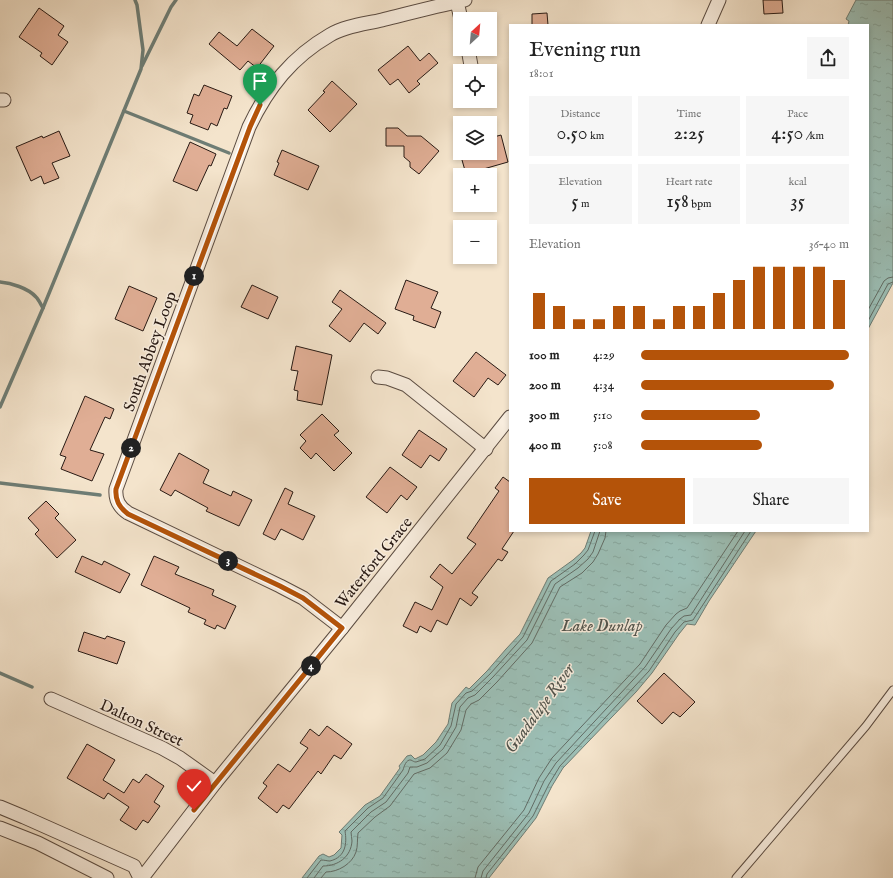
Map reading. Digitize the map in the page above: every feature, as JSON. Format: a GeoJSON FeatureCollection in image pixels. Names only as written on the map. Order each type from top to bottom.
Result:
{"type":"FeatureCollection","features":[{"type":"Feature","properties":{"kind":"street"},"geometry":{"type":"LineString","coordinates":[[461,1],[461,12]]}},
{"type":"Feature","properties":{"kind":"street","name":"South Abbey Loop"},"geometry":{"type":"LineString","coordinates":[[342,628],[303,598],[128,514],[118,503],[116,498],[116,489],[250,127],[260,105],[272,86],[289,66],[309,49],[331,34],[353,27],[461,1]]}},
{"type":"Feature","properties":{"kind":"street"},"geometry":{"type":"LineString","coordinates":[[708,24],[715,1]]}},
{"type":"Feature","properties":{"kind":"street"},"geometry":{"type":"LineString","coordinates":[[378,376],[406,385],[486,449]]}},
{"type":"Feature","properties":{"kind":"street","name":"Waterford Grace"},"geometry":{"type":"LineString","coordinates":[[141,878],[215,784],[486,449],[509,418]]}},
{"type":"Feature","properties":{"kind":"street","name":"Dalton Street"},"geometry":{"type":"LineString","coordinates":[[51,699],[162,748],[180,758],[215,784]]}},
{"type":"Feature","properties":{"kind":"street"},"geometry":{"type":"LineString","coordinates":[[0,808],[31,820],[134,866],[141,878]]}},
{"type":"Feature","properties":{"kind":"street"},"geometry":{"type":"LineString","coordinates":[[0,828],[38,843],[107,878]]}},
{"type":"Feature","properties":{"kind":"lane"},"geometry":{"type":"LineString","coordinates":[[736,878],[866,726],[893,690]]}},
{"type":"Feature","properties":{"kind":"water"},"geometry":{"type":"Polygon","coordinates":[[[856,0],[893,0],[893,283],[869,327],[869,24],[848,24],[849,21],[846,19],[856,0]]]}},
{"type":"Feature","properties":{"kind":"water","name":"Lake Dunlap"},"geometry":{"type":"Polygon","coordinates":[[[591,532],[755,532],[709,601],[695,625],[687,624],[652,673],[636,692],[563,768],[536,818],[489,878],[302,878],[319,856],[323,854],[329,857],[334,855],[341,848],[342,835],[339,832],[365,805],[380,796],[407,756],[411,755],[415,759],[423,755],[436,742],[448,724],[452,703],[466,687],[469,689],[487,671],[520,634],[548,578],[573,560],[585,548],[591,532]]]}},
{"type":"Feature","properties":{"kind":"building"},"geometry":{"type":"Polygon","coordinates":[[[763,0],[782,0],[783,13],[764,14],[763,0]]]}},
{"type":"Feature","properties":{"kind":"building"},"geometry":{"type":"Polygon","coordinates":[[[39,8],[64,26],[58,35],[68,42],[52,65],[40,56],[42,53],[19,37],[39,8]]]}},
{"type":"Feature","properties":{"kind":"building"},"geometry":{"type":"Polygon","coordinates":[[[547,13],[548,24],[532,24],[532,14],[547,13]]]}},
{"type":"Feature","properties":{"kind":"building"},"geometry":{"type":"Polygon","coordinates":[[[252,29],[274,46],[257,68],[248,61],[240,70],[209,44],[219,32],[237,46],[252,29]]]}},
{"type":"Feature","properties":{"kind":"building"},"geometry":{"type":"Polygon","coordinates":[[[408,46],[420,61],[429,53],[438,63],[417,81],[420,84],[409,93],[398,79],[390,85],[378,70],[408,46]]]}},
{"type":"Feature","properties":{"kind":"building"},"geometry":{"type":"Polygon","coordinates":[[[332,81],[357,104],[330,132],[308,110],[325,92],[323,91],[332,81]]]}},
{"type":"Feature","properties":{"kind":"building"},"geometry":{"type":"Polygon","coordinates":[[[204,85],[232,96],[227,109],[224,108],[217,126],[211,123],[208,130],[190,123],[193,115],[187,113],[194,94],[199,96],[204,85]]]}},
{"type":"Feature","properties":{"kind":"building"},"geometry":{"type":"Polygon","coordinates":[[[386,128],[398,128],[407,136],[421,136],[439,151],[419,174],[410,167],[410,162],[404,157],[404,146],[386,146],[386,128]]]}},
{"type":"Feature","properties":{"kind":"building"},"geometry":{"type":"Polygon","coordinates":[[[59,131],[70,156],[52,163],[59,178],[44,184],[41,176],[31,181],[16,147],[42,136],[43,138],[59,131]]]}},
{"type":"Feature","properties":{"kind":"building"},"geometry":{"type":"Polygon","coordinates":[[[501,135],[508,162],[487,168],[464,168],[462,160],[497,160],[497,136],[501,135]]]}},
{"type":"Feature","properties":{"kind":"building"},"geometry":{"type":"Polygon","coordinates":[[[190,142],[216,154],[211,166],[209,165],[197,191],[173,181],[190,142]]]}},
{"type":"Feature","properties":{"kind":"building"},"geometry":{"type":"Polygon","coordinates":[[[282,150],[319,166],[308,190],[274,175],[282,150]]]}},
{"type":"Feature","properties":{"kind":"building"},"geometry":{"type":"Polygon","coordinates":[[[406,280],[438,292],[431,308],[441,312],[435,328],[413,320],[414,316],[395,309],[406,280]]]}},
{"type":"Feature","properties":{"kind":"building"},"geometry":{"type":"Polygon","coordinates":[[[252,285],[278,297],[268,319],[241,307],[252,285]]]}},
{"type":"Feature","properties":{"kind":"building"},"geometry":{"type":"Polygon","coordinates":[[[129,286],[157,298],[143,331],[115,319],[129,286]]]}},
{"type":"Feature","properties":{"kind":"building"},"geometry":{"type":"Polygon","coordinates":[[[340,290],[386,323],[378,334],[364,323],[350,342],[329,326],[342,309],[332,302],[340,290]]]}},
{"type":"Feature","properties":{"kind":"building"},"geometry":{"type":"Polygon","coordinates":[[[296,346],[332,355],[322,405],[297,400],[298,391],[294,390],[298,371],[291,370],[296,346]]]}},
{"type":"Feature","properties":{"kind":"building"},"geometry":{"type":"Polygon","coordinates":[[[476,352],[506,375],[498,385],[488,378],[474,397],[453,381],[476,352]]]}},
{"type":"Feature","properties":{"kind":"building"},"geometry":{"type":"Polygon","coordinates":[[[85,396],[114,409],[110,419],[105,417],[90,450],[104,454],[92,481],[61,469],[66,457],[60,455],[85,396]]]}},
{"type":"Feature","properties":{"kind":"building"},"geometry":{"type":"Polygon","coordinates":[[[322,414],[339,431],[334,435],[352,453],[334,471],[316,453],[311,459],[300,448],[306,441],[300,435],[322,414]]]}},
{"type":"Feature","properties":{"kind":"building"},"geometry":{"type":"Polygon","coordinates":[[[419,430],[447,449],[439,461],[430,455],[421,468],[402,455],[419,430]]]}},
{"type":"Feature","properties":{"kind":"building"},"geometry":{"type":"Polygon","coordinates":[[[179,453],[209,470],[203,483],[231,496],[233,491],[252,500],[239,526],[206,511],[208,508],[175,490],[171,496],[160,490],[179,453]]]}},
{"type":"Feature","properties":{"kind":"building"},"geometry":{"type":"Polygon","coordinates":[[[390,467],[417,487],[407,500],[401,495],[387,513],[366,497],[390,467]]]}},
{"type":"Feature","properties":{"kind":"building"},"geometry":{"type":"Polygon","coordinates":[[[503,477],[509,481],[509,532],[513,532],[502,549],[508,552],[502,561],[498,559],[472,593],[478,597],[471,606],[460,598],[447,625],[437,620],[431,632],[420,626],[417,633],[403,626],[415,602],[432,610],[443,587],[430,577],[440,564],[452,574],[476,544],[467,538],[499,491],[495,488],[503,477]]]}},
{"type":"Feature","properties":{"kind":"building"},"geometry":{"type":"Polygon","coordinates":[[[285,488],[293,492],[288,504],[315,516],[303,540],[281,529],[275,540],[263,534],[285,488]]]}},
{"type":"Feature","properties":{"kind":"building"},"geometry":{"type":"Polygon","coordinates":[[[46,501],[59,514],[55,518],[76,540],[57,558],[35,534],[39,530],[28,518],[46,501]]]}},
{"type":"Feature","properties":{"kind":"building"},"geometry":{"type":"Polygon","coordinates":[[[82,556],[102,565],[104,561],[130,574],[120,593],[75,572],[82,556]]]}},
{"type":"Feature","properties":{"kind":"building"},"geometry":{"type":"Polygon","coordinates":[[[154,556],[179,567],[175,574],[214,590],[212,595],[236,606],[225,629],[217,625],[215,629],[204,624],[206,620],[188,612],[190,608],[141,585],[154,556]]]}},
{"type":"Feature","properties":{"kind":"building"},"geometry":{"type":"Polygon","coordinates":[[[84,632],[105,639],[107,636],[125,642],[117,664],[78,651],[84,632]]]}},
{"type":"Feature","properties":{"kind":"building"},"geometry":{"type":"Polygon","coordinates":[[[664,673],[695,702],[680,717],[673,712],[662,724],[637,701],[664,673]]]}},
{"type":"Feature","properties":{"kind":"building"},"geometry":{"type":"Polygon","coordinates":[[[327,726],[352,744],[341,759],[334,755],[321,774],[318,771],[289,809],[283,805],[277,813],[258,798],[267,786],[263,783],[278,764],[290,772],[308,748],[300,743],[310,729],[319,736],[327,726]]]}},
{"type":"Feature","properties":{"kind":"building"},"geometry":{"type":"Polygon","coordinates":[[[87,744],[115,760],[103,780],[124,793],[133,779],[139,783],[146,774],[164,786],[154,802],[160,806],[148,823],[143,820],[136,830],[120,820],[129,807],[108,793],[104,799],[67,778],[87,744]]]}},
{"type":"Feature","properties":{"kind":"waterway"},"geometry":{"type":"LineString","coordinates":[[0,407],[43,308],[141,69],[143,50],[135,0]]}},
{"type":"Feature","properties":{"kind":"waterway"},"geometry":{"type":"LineString","coordinates":[[142,66],[171,7],[176,0]]}},
{"type":"Feature","properties":{"kind":"waterway"},"geometry":{"type":"LineString","coordinates":[[124,111],[229,153]]}},
{"type":"Feature","properties":{"kind":"waterway"},"geometry":{"type":"LineString","coordinates":[[0,282],[14,285],[29,291],[37,298],[43,308]]}},
{"type":"Feature","properties":{"kind":"waterway"},"geometry":{"type":"LineString","coordinates":[[0,483],[100,495]]}},
{"type":"Feature","properties":{"kind":"waterway"},"geometry":{"type":"LineString","coordinates":[[0,673],[32,687]]}},
{"type":"Feature","properties":{"kind":"route"},"geometry":{"type":"LineString","coordinates":[[194,810],[342,628],[303,598],[128,514],[121,508],[116,498],[116,489],[250,127],[260,105]]}},
{"type":"Feature","properties":{"kind":"water label","name":"Guadalupe River"},"geometry":{"type":"Point","coordinates":[539,708]}}]}
